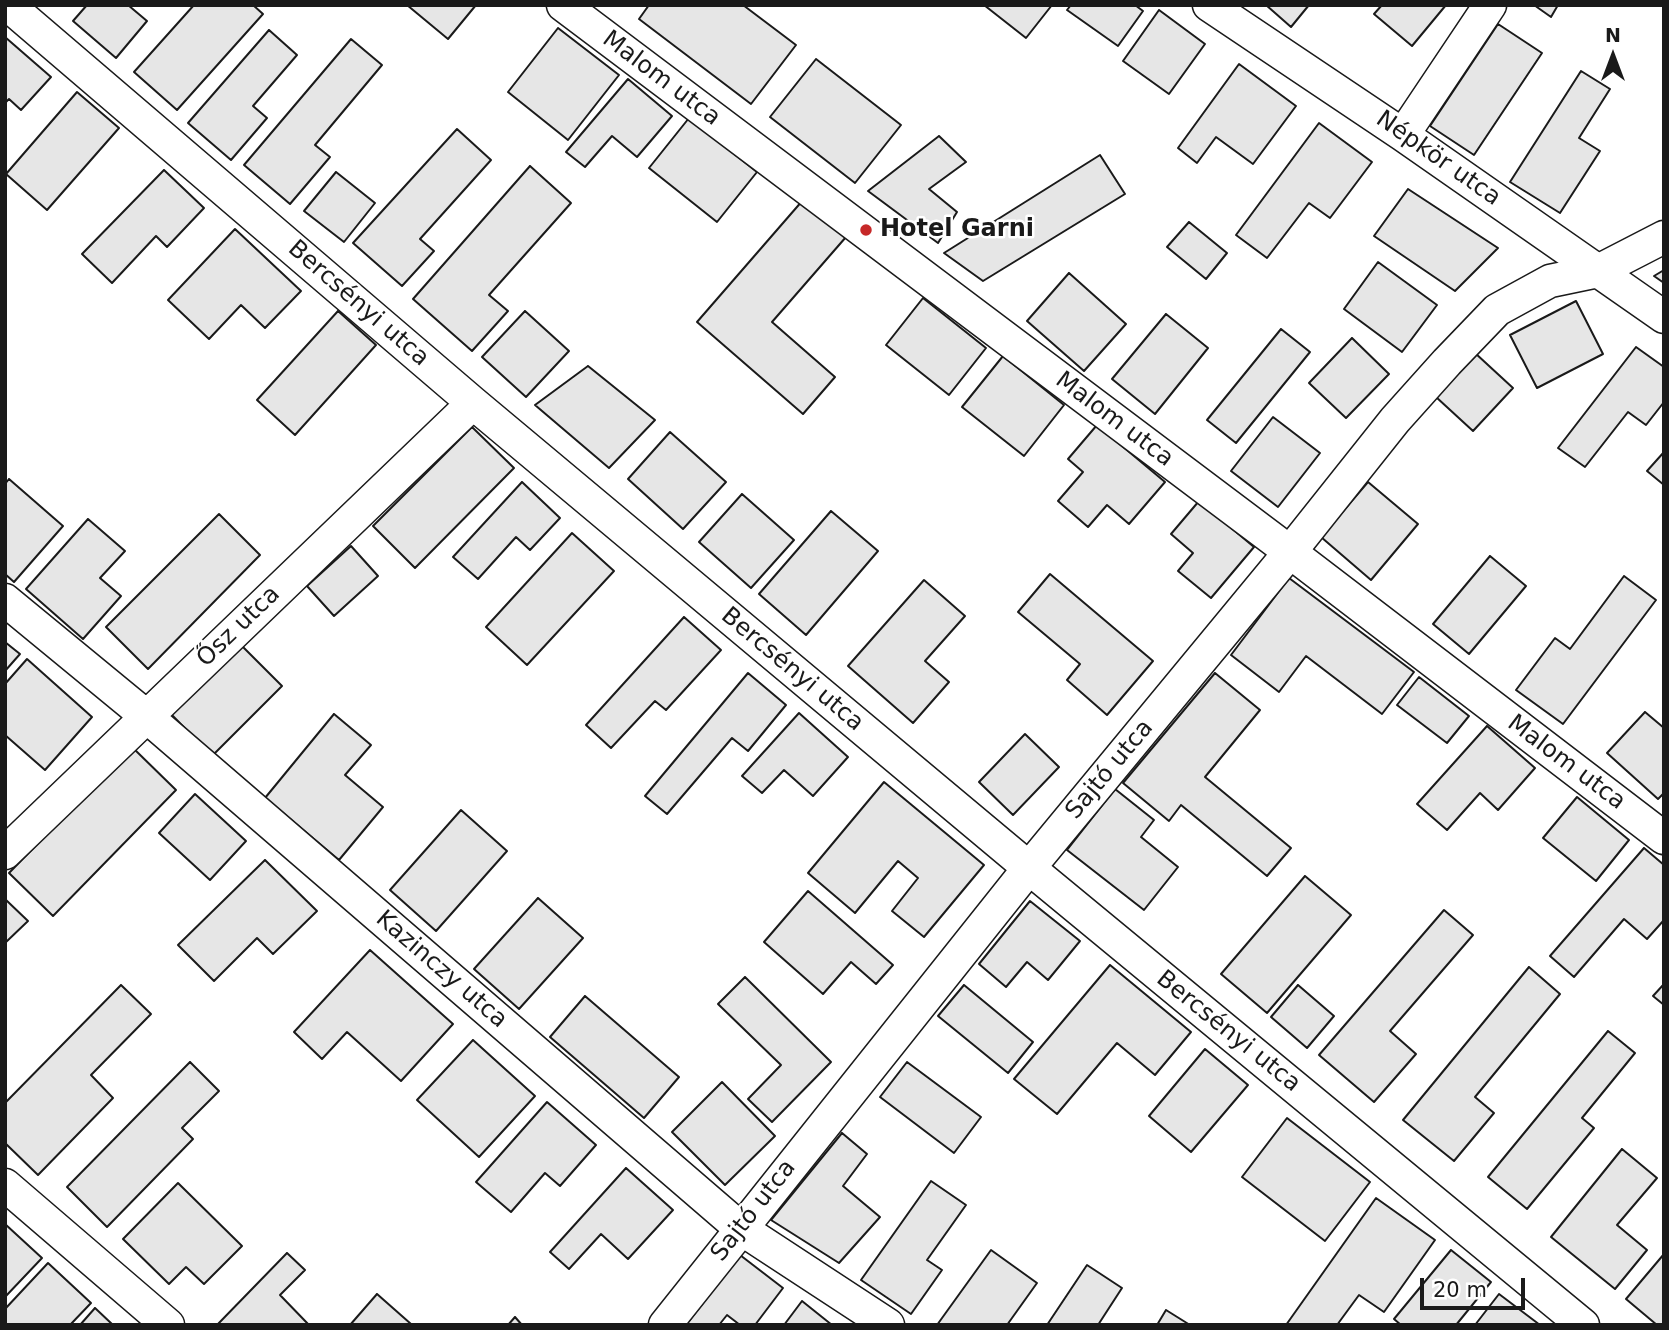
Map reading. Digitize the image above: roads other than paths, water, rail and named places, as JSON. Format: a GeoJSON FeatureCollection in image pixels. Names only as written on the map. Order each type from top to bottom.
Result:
{"type":"FeatureCollection","features":[{"type":"Feature","properties":{"kind":"street","name":"Bercsényi utca"},"geometry":{"type":"LineString","coordinates":[[8,5],[473,403],[1028,868],[1583,1325]]}},
{"type":"Feature","properties":{"kind":"street","name":"Malom utca"},"geometry":{"type":"LineString","coordinates":[[563,5],[1290,552],[1664,838]]}},
{"type":"Feature","properties":{"kind":"street","name":"Népkör utca"},"geometry":{"type":"LineString","coordinates":[[1209,5],[1403,135],[1664,317]]}},
{"type":"Feature","properties":{"kind":"street"},"geometry":{"type":"LineString","coordinates":[[1403,135],[1490,5]]}},
{"type":"Feature","properties":{"kind":"street","name":"Sajtó utca"},"geometry":{"type":"LineString","coordinates":[[665,1325],[1028,868],[1290,552],[1395,420],[1497,310],[1550,281],[1598,271],[1664,237]]}},
{"type":"Feature","properties":{"kind":"street","name":"Ősz utca"},"geometry":{"type":"LineString","coordinates":[[5,853],[473,403]]}},
{"type":"Feature","properties":{"kind":"street","name":"Kazinczy utca"},"geometry":{"type":"LineString","coordinates":[[5,600],[146,716],[740,1228],[888,1325]]}},
{"type":"Feature","properties":{"kind":"street"},"geometry":{"type":"LineString","coordinates":[[5,1185],[168,1325]]}},
{"type":"Feature","properties":{"kind":"place","name":"Hotel Garni"},"geometry":{"type":"Point","coordinates":[866,230]}}]}
